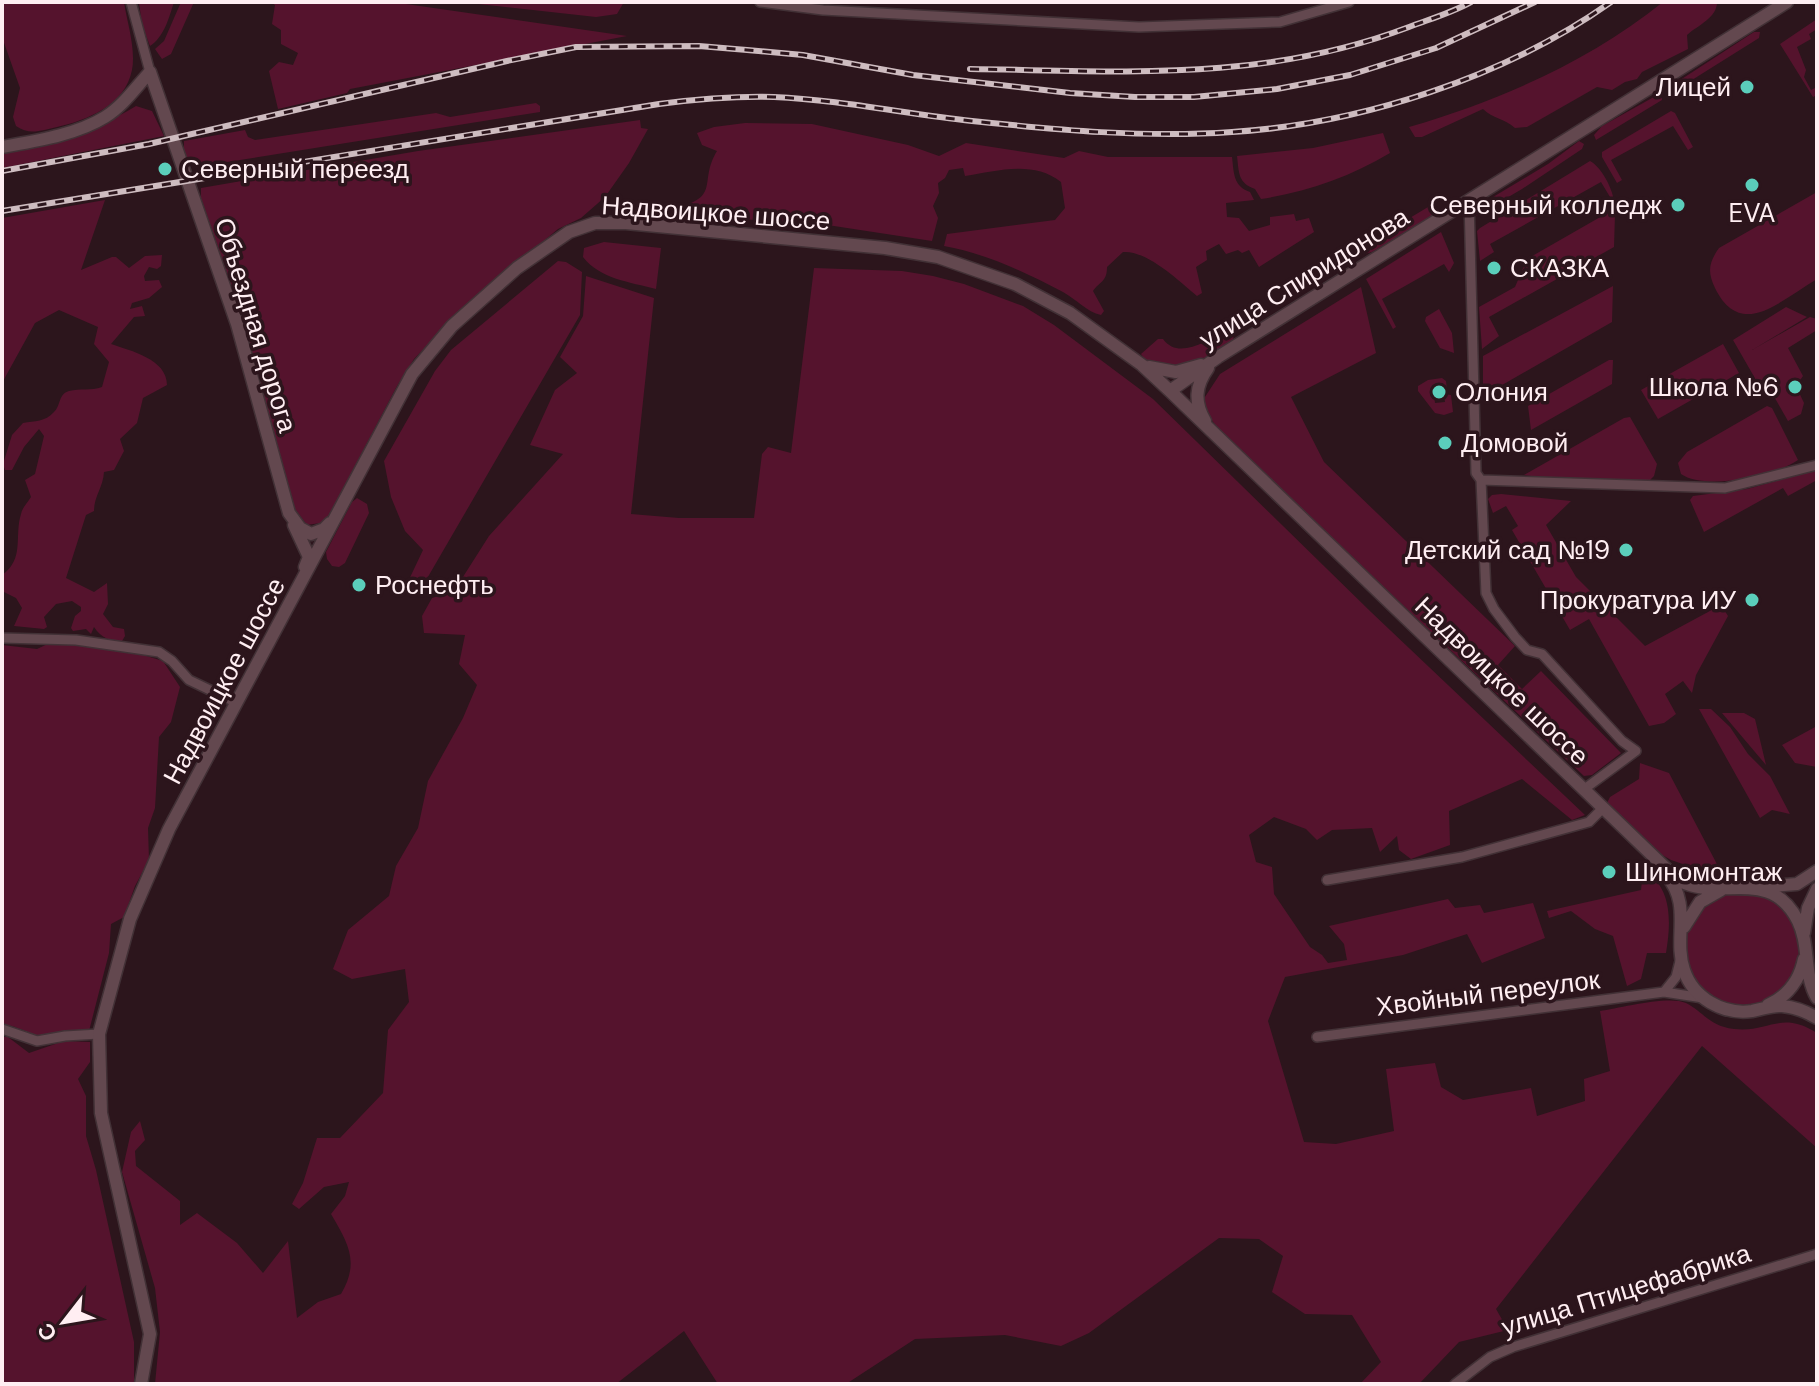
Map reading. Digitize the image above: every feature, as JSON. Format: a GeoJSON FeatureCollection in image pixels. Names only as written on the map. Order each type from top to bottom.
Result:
{"type":"FeatureCollection","features":[{"type":"Feature","properties":{"kind":"main road","name":"улица Спиридонова"},"geometry":{"type":"LineString","coordinates":[[1170,391],[1218,357],[1787,2]]}},
{"type":"Feature","properties":{"kind":"main road"},"geometry":{"type":"LineString","coordinates":[[2,147],[94,123],[115,110],[150,72]]}},
{"type":"Feature","properties":{"kind":"main road","name":"Объездная дорога"},"geometry":{"type":"LineString","coordinates":[[150,72],[237,324],[289,513],[309,557],[298,589]]}},
{"type":"Feature","properties":{"kind":"main road","name":"Надвоицкое шоссе"},"geometry":{"type":"LineString","coordinates":[[141,1384],[150,1334],[101,1113],[99,1034],[130,919],[169,829],[412,374],[452,326],[517,268],[569,232],[595,223],[626,223],[885,248],[938,257],[1029,291],[1070,313],[1142,365],[1170,391],[1649,854]]}},
{"type":"Feature","properties":{"kind":"main road"},"geometry":{"type":"LineString","coordinates":[[1142,365],[1158,371],[1176,372],[1218,357]]}},
{"type":"Feature","properties":{"kind":"main road"},"geometry":{"type":"LineString","coordinates":[[1217,436],[1201,414],[1197,398],[1201,378],[1218,357]]}},
{"type":"Feature","properties":{"kind":"main road"},"geometry":{"type":"LineString","coordinates":[[289,513],[300,528],[311,534],[324,529],[335,518]]}},
{"type":"Feature","properties":{"kind":"main road"},"geometry":{"type":"LineString","coordinates":[[1649,854],[1685,884],[1701,889],[1797,884],[1817,871]]}},
{"type":"Feature","properties":{"kind":"main road"},"geometry":{"type":"LineString","coordinates":[[1649,854],[1673,882],[1679,896],[1682,910],[1680,957],[1691,985],[1705,999],[1727,1009],[1752,1011],[1789,1007],[1817,1018]]}},
{"type":"Feature","properties":{"kind":"main road"},"geometry":{"type":"LineString","coordinates":[[1682,934],[1700,902],[1733,887]]}},
{"type":"Feature","properties":{"kind":"main road"},"geometry":{"type":"LineString","coordinates":[[1757,888],[1777,897],[1789,907],[1801,926],[1811,987],[1817,998]]}},
{"type":"Feature","properties":{"kind":"main road"},"geometry":{"type":"LineString","coordinates":[[1764,1008],[1793,986],[1803,964],[1805,918],[1817,889]]}},
{"type":"Feature","properties":{"kind":"street","name":"Объездная дорога"},"geometry":{"type":"LineString","coordinates":[[131,2],[150,72]]}},
{"type":"Feature","properties":{"kind":"street"},"geometry":{"type":"LineString","coordinates":[[765,2],[823,10],[1139,27],[1280,22],[1349,2]]}},
{"type":"Feature","properties":{"kind":"street"},"geometry":{"type":"LineString","coordinates":[[1469,200],[1476,473],[1481,480],[1486,593],[1494,609],[1527,650],[1542,654],[1622,741],[1636,751],[1583,790]]}},
{"type":"Feature","properties":{"kind":"street"},"geometry":{"type":"LineString","coordinates":[[1481,480],[1725,488],[1817,465]]}},
{"type":"Feature","properties":{"kind":"street"},"geometry":{"type":"LineString","coordinates":[[2,638],[76,640],[159,652],[189,680],[237,703]]}},
{"type":"Feature","properties":{"kind":"street"},"geometry":{"type":"LineString","coordinates":[[1327,880],[1462,857],[1589,822],[1602,809]]}},
{"type":"Feature","properties":{"kind":"street"},"geometry":{"type":"LineString","coordinates":[[1664,992],[1676,977],[1680,957]]}},
{"type":"Feature","properties":{"kind":"street","name":"Хвойный переулок"},"geometry":{"type":"LineString","coordinates":[[1317,1037],[1664,992],[1705,999]]}},
{"type":"Feature","properties":{"kind":"street"},"geometry":{"type":"LineString","coordinates":[[2,1029],[37,1041],[99,1034]]}},
{"type":"Feature","properties":{"kind":"street","name":"улица Птицефабрика"},"geometry":{"type":"LineString","coordinates":[[1455,1384],[1490,1357],[1513,1347],[1817,1254]]}},
{"type":"Feature","properties":{"kind":"shaded area"},"geometry":{"type":"Polygon","coordinates":[[[2,2],[124,2],[133,62],[122,93],[104,109],[69,124],[36,131],[26,131],[16,126],[13,117],[20,88],[2,37],[2,2]]]}},
{"type":"Feature","properties":{"kind":"shaded area"},"geometry":{"type":"Polygon","coordinates":[[[139,2],[174,2],[162,32],[150,46],[142,25],[139,2]]]}},
{"type":"Feature","properties":{"kind":"shaded area"},"geometry":{"type":"Polygon","coordinates":[[[181,2],[194,2],[171,54],[162,59],[155,49],[164,41],[181,2]]]}},
{"type":"Feature","properties":{"kind":"shaded area"},"geometry":{"type":"Polygon","coordinates":[[[271,2],[392,2],[627,36],[350,89],[347,93],[278,109],[269,71],[279,62],[293,65],[298,53],[281,44],[281,30],[272,24],[275,5],[271,2]]]}},
{"type":"Feature","properties":{"kind":"shaded area"},"geometry":{"type":"Polygon","coordinates":[[[460,2],[624,2],[617,14],[596,17],[460,2]]]}},
{"type":"Feature","properties":{"kind":"shaded area"},"geometry":{"type":"Polygon","coordinates":[[[1663,2],[1717,2],[1710,17],[1687,35],[1688,49],[1642,72],[1637,79],[1612,90],[1597,87],[1527,127],[1515,128],[1483,109],[1422,137],[1415,137],[1409,127],[1476,105],[1542,77],[1605,43],[1663,2]]]}},
{"type":"Feature","properties":{"kind":"shaded area"},"geometry":{"type":"Polygon","coordinates":[[[1817,19],[1817,29],[1809,34],[1811,39],[1797,47],[1806,70],[1804,77],[1811,90],[1817,87],[1817,95],[1813,97],[1780,44],[1817,19]]]}},
{"type":"Feature","properties":{"kind":"shaded area"},"geometry":{"type":"Polygon","coordinates":[[[1754,32],[1760,32],[1759,38],[1676,90],[1671,88],[1671,86],[1754,32]]]}},
{"type":"Feature","properties":{"kind":"shaded area"},"geometry":{"type":"Polygon","coordinates":[[[1661,93],[1662,100],[1596,140],[1594,135],[1602,126],[1661,93]]]}},
{"type":"Feature","properties":{"kind":"shaded area"},"geometry":{"type":"Polygon","coordinates":[[[536,103],[540,106],[540,112],[221,163],[200,163],[184,156],[184,141],[245,130],[248,137],[255,140],[436,113],[450,117],[536,103]]]}},
{"type":"Feature","properties":{"kind":"shaded area"},"geometry":{"type":"Polygon","coordinates":[[[136,106],[152,111],[164,136],[2,168],[2,152],[71,136],[136,106]]]}},
{"type":"Feature","properties":{"kind":"shaded area"},"geometry":{"type":"Polygon","coordinates":[[[1671,111],[1693,147],[1688,150],[1673,126],[1611,160],[1622,180],[1617,183],[1602,152],[1671,111]]]}},
{"type":"Feature","properties":{"kind":"shaded area"},"geometry":{"type":"Polygon","coordinates":[[[640,120],[641,128],[648,129],[605,197],[581,218],[558,229],[459,312],[414,359],[328,517],[320,523],[307,525],[295,509],[244,322],[201,198],[201,188],[418,151],[640,120]]]}},
{"type":"Feature","properties":{"kind":"shaded area"},"geometry":{"type":"Polygon","coordinates":[[[745,123],[812,124],[908,145],[939,156],[966,143],[1064,158],[1079,151],[1108,157],[1232,157],[1237,183],[1250,192],[1254,200],[1226,203],[1227,217],[1239,218],[1249,231],[1270,225],[1270,217],[1294,214],[1296,221],[1309,218],[1314,232],[1259,267],[1249,250],[1226,254],[1219,244],[1206,251],[1207,260],[1196,267],[1202,293],[1197,296],[1152,261],[1123,252],[1107,267],[1104,279],[1093,291],[1104,311],[1101,315],[1020,271],[944,246],[947,234],[1055,220],[1065,208],[1061,182],[1039,171],[1014,169],[965,176],[963,168],[949,170],[938,183],[939,193],[933,206],[938,218],[932,241],[821,224],[678,215],[675,208],[690,204],[704,193],[717,151],[702,145],[697,133],[714,127],[745,123]]]}},
{"type":"Feature","properties":{"kind":"shaded area"},"geometry":{"type":"Polygon","coordinates":[[[1383,133],[1390,153],[1344,176],[1295,192],[1261,199],[1255,189],[1242,180],[1239,172],[1237,156],[1313,148],[1383,133]]]}},
{"type":"Feature","properties":{"kind":"shaded area"},"geometry":{"type":"Polygon","coordinates":[[[1579,141],[1584,144],[1582,149],[1476,216],[1479,206],[1579,141]]]}},
{"type":"Feature","properties":{"kind":"shaded area"},"geometry":{"type":"Polygon","coordinates":[[[1590,161],[1605,178],[1614,201],[1608,206],[1604,200],[1610,197],[1601,182],[1490,244],[1494,252],[1480,261],[1477,231],[1480,228],[1590,161]]]}},
{"type":"Feature","properties":{"kind":"shaded area"},"geometry":{"type":"Polygon","coordinates":[[[1817,192],[1817,279],[1762,311],[1749,314],[1737,312],[1725,304],[1710,272],[1719,248],[1817,192]]]}},
{"type":"Feature","properties":{"kind":"shaded area"},"geometry":{"type":"Polygon","coordinates":[[[105,200],[81,270],[112,257],[129,268],[145,256],[162,255],[161,266],[157,269],[149,267],[144,276],[145,281],[159,280],[162,287],[149,298],[132,303],[130,309],[142,306],[145,316],[134,317],[111,344],[155,362],[167,385],[143,398],[137,423],[120,439],[124,451],[114,470],[104,472],[94,511],[86,515],[66,578],[94,592],[107,583],[108,604],[103,614],[113,627],[124,629],[122,641],[106,638],[94,627],[91,634],[86,629],[73,631],[75,616],[81,607],[72,601],[56,604],[44,617],[47,627],[44,629],[14,626],[22,608],[16,598],[4,592],[2,575],[14,562],[21,514],[31,497],[25,480],[35,474],[44,436],[39,429],[24,447],[12,470],[5,470],[3,464],[12,435],[23,423],[51,415],[65,393],[102,387],[109,362],[94,344],[98,327],[59,310],[35,323],[2,383],[2,218],[105,200]]]}},
{"type":"Feature","properties":{"kind":"shaded area"},"geometry":{"type":"Polygon","coordinates":[[[1433,204],[1435,214],[1372,252],[1364,254],[1355,251],[1433,204]]]}},
{"type":"Feature","properties":{"kind":"shaded area"},"geometry":{"type":"Polygon","coordinates":[[[1609,212],[1615,214],[1614,247],[1489,317],[1499,336],[1482,349],[1479,307],[1515,287],[1527,259],[1609,212]]]}},
{"type":"Feature","properties":{"kind":"shaded area"},"geometry":{"type":"Polygon","coordinates":[[[1441,232],[1454,263],[1449,272],[1444,264],[1382,299],[1396,327],[1393,329],[1366,279],[1441,232]]]}},
{"type":"Feature","properties":{"kind":"shaded area"},"geometry":{"type":"Polygon","coordinates":[[[604,242],[661,248],[656,289],[616,279],[598,270],[583,257],[584,248],[604,242]]]}},
{"type":"Feature","properties":{"kind":"shaded area"},"geometry":{"type":"Polygon","coordinates":[[[558,261],[566,262],[582,272],[580,315],[418,594],[405,588],[423,550],[405,531],[391,497],[384,461],[435,371],[451,350],[558,261]]]}},
{"type":"Feature","properties":{"kind":"shaded area"},"geometry":{"type":"Polygon","coordinates":[[[814,268],[902,271],[933,276],[1023,306],[1054,325],[1153,399],[1585,815],[1572,820],[1522,779],[1449,811],[1450,845],[1411,859],[1399,850],[1397,836],[1380,852],[1372,828],[1332,830],[1317,840],[1306,829],[1274,817],[1249,835],[1256,862],[1272,867],[1274,894],[1310,947],[1328,963],[1347,960],[1344,944],[1329,926],[1448,899],[1455,908],[1480,905],[1484,913],[1533,903],[1545,938],[1482,963],[1467,934],[1403,955],[1285,977],[1268,1021],[1304,1142],[1336,1144],[1394,1131],[1386,1069],[1435,1063],[1441,1087],[1463,1100],[1531,1088],[1537,1116],[1585,1101],[1584,1079],[1610,1071],[1600,1011],[1668,1000],[1686,1003],[1713,1022],[1734,1029],[1793,1023],[1817,1033],[1817,1148],[1702,1046],[1496,1309],[1508,1330],[1459,1342],[1419,1384],[1360,1384],[1381,1362],[1352,1315],[1305,1314],[1272,1292],[1283,1256],[1259,1239],[1219,1238],[1089,1333],[1061,1346],[1005,1335],[915,1339],[846,1384],[718,1384],[684,1331],[616,1384],[155,1384],[160,1332],[155,1288],[122,1172],[131,1132],[140,1121],[145,1140],[135,1151],[136,1166],[180,1201],[180,1225],[197,1213],[237,1243],[263,1273],[288,1241],[297,1318],[318,1302],[341,1294],[347,1283],[350,1253],[331,1214],[345,1196],[349,1182],[324,1187],[299,1209],[292,1204],[303,1183],[317,1138],[340,1138],[383,1093],[388,1030],[409,1002],[405,969],[352,979],[333,969],[348,930],[389,896],[396,866],[418,828],[428,781],[463,718],[477,685],[459,664],[465,635],[424,633],[422,616],[432,598],[454,591],[489,536],[563,454],[530,445],[555,390],[577,373],[560,357],[583,316],[586,276],[654,298],[631,514],[679,518],[754,518],[762,454],[768,447],[791,453],[814,268]]]}},
{"type":"Feature","properties":{"kind":"shaded area"},"geometry":{"type":"Polygon","coordinates":[[[1613,286],[1612,322],[1483,396],[1483,356],[1613,286]]]}},
{"type":"Feature","properties":{"kind":"shaded area"},"geometry":{"type":"Polygon","coordinates":[[[1361,287],[1376,353],[1291,397],[1324,462],[1515,646],[1498,665],[1522,689],[1541,671],[1621,753],[1592,775],[1584,776],[1223,436],[1207,413],[1203,400],[1220,374],[1361,287]]]}},
{"type":"Feature","properties":{"kind":"shaded area"},"geometry":{"type":"Polygon","coordinates":[[[1786,307],[1807,317],[1752,350],[1810,317],[1817,319],[1817,330],[1788,348],[1803,376],[1796,386],[1804,403],[1801,414],[1788,421],[1772,393],[1764,394],[1733,340],[1786,307]]]}},
{"type":"Feature","properties":{"kind":"shaded area"},"geometry":{"type":"Polygon","coordinates":[[[1439,309],[1452,333],[1454,353],[1440,348],[1425,321],[1439,309]]]}},
{"type":"Feature","properties":{"kind":"shaded area"},"geometry":{"type":"Polygon","coordinates":[[[1225,333],[1234,334],[1233,340],[1191,364],[1155,365],[1141,354],[1158,339],[1177,348],[1185,348],[1225,333]]]}},
{"type":"Feature","properties":{"kind":"shaded area"},"geometry":{"type":"Polygon","coordinates":[[[1723,344],[1739,373],[1658,419],[1641,390],[1723,344]]]}},
{"type":"Feature","properties":{"kind":"shaded area"},"geometry":{"type":"Polygon","coordinates":[[[1613,360],[1612,384],[1531,430],[1528,406],[1613,360]]]}},
{"type":"Feature","properties":{"kind":"shaded area"},"geometry":{"type":"Polygon","coordinates":[[[1442,378],[1446,381],[1447,390],[1444,391],[1443,383],[1433,385],[1435,403],[1445,402],[1444,394],[1451,395],[1453,412],[1444,415],[1435,413],[1418,391],[1418,386],[1428,380],[1442,378]]]}},
{"type":"Feature","properties":{"kind":"shaded area"},"geometry":{"type":"Polygon","coordinates":[[[1767,406],[1772,408],[1798,460],[1773,471],[1740,479],[1706,481],[1681,474],[1678,463],[1687,452],[1767,406]]]}},
{"type":"Feature","properties":{"kind":"shaded area"},"geometry":{"type":"Polygon","coordinates":[[[1630,417],[1657,464],[1654,476],[1648,482],[1559,480],[1524,475],[1624,418],[1630,417]]]}},
{"type":"Feature","properties":{"kind":"shaded area"},"geometry":{"type":"Polygon","coordinates":[[[1817,470],[1817,480],[1788,496],[1783,488],[1704,532],[1690,500],[1693,496],[1747,489],[1817,470]]]}},
{"type":"Feature","properties":{"kind":"shaded area"},"geometry":{"type":"Polygon","coordinates":[[[1501,494],[1571,501],[1546,525],[1576,577],[1645,646],[1721,605],[1728,616],[1696,675],[1692,693],[1683,681],[1665,694],[1676,714],[1664,723],[1649,726],[1589,619],[1570,630],[1512,530],[1518,526],[1506,506],[1493,513],[1488,499],[1501,494]]]}},
{"type":"Feature","properties":{"kind":"shaded area"},"geometry":{"type":"Polygon","coordinates":[[[357,498],[367,504],[369,513],[345,563],[339,567],[332,566],[326,552],[357,498]]]}},
{"type":"Feature","properties":{"kind":"shaded area"},"geometry":{"type":"Polygon","coordinates":[[[52,642],[130,651],[163,661],[180,687],[171,722],[159,737],[155,808],[148,828],[149,860],[124,917],[111,924],[109,953],[89,1031],[74,1034],[61,1031],[55,1038],[2,1024],[2,645],[37,649],[52,642]]]}},
{"type":"Feature","properties":{"kind":"shaded area"},"geometry":{"type":"Polygon","coordinates":[[[1699,709],[1711,709],[1730,727],[1748,754],[1770,776],[1790,814],[1772,810],[1760,818],[1699,709]]]}},
{"type":"Feature","properties":{"kind":"shaded area"},"geometry":{"type":"Polygon","coordinates":[[[1722,713],[1744,713],[1755,719],[1766,765],[1722,713]]]}},
{"type":"Feature","properties":{"kind":"shaded area"},"geometry":{"type":"Polygon","coordinates":[[[1817,726],[1817,767],[1795,763],[1782,745],[1817,726]]]}},
{"type":"Feature","properties":{"kind":"shaded area"},"geometry":{"type":"Polygon","coordinates":[[[1640,763],[1669,773],[1719,868],[1709,873],[1657,852],[1607,803],[1610,797],[1639,779],[1640,763]]]}},
{"type":"Feature","properties":{"kind":"shaded area"},"geometry":{"type":"Polygon","coordinates":[[[1643,870],[1653,877],[1665,896],[1669,918],[1668,942],[1666,953],[1647,953],[1641,979],[1627,986],[1613,936],[1595,929],[1571,911],[1549,918],[1547,911],[1641,890],[1643,870]]]}},
{"type":"Feature","properties":{"kind":"shaded area"},"geometry":{"type":"Polygon","coordinates":[[[1742,892],[1764,896],[1783,908],[1795,927],[1799,949],[1795,971],[1783,990],[1764,1002],[1742,1006],[1720,1002],[1701,990],[1689,971],[1685,949],[1689,927],[1701,908],[1720,896],[1742,892]]]}},
{"type":"Feature","properties":{"kind":"shaded area"},"geometry":{"type":"Polygon","coordinates":[[[2,1037],[8,1037],[29,1053],[64,1041],[90,1042],[90,1062],[78,1079],[86,1096],[86,1136],[134,1342],[134,1384],[2,1384],[2,1037]]]}},
{"type":"Feature","properties":{"kind":"railway"},"geometry":{"type":"LineString","coordinates":[[970,69],[1138,71],[1246,65],[1354,45],[1440,16],[1471,2]]}},
{"type":"Feature","properties":{"kind":"railway"},"geometry":{"type":"LineString","coordinates":[[2,171],[149,144],[576,47],[699,46],[803,55],[913,75],[1070,93],[1194,97],[1277,89],[1350,75],[1436,48],[1535,2]]}},
{"type":"Feature","properties":{"kind":"railway"},"geometry":{"type":"LineString","coordinates":[[2,211],[659,104],[716,98],[799,99],[972,121],[1102,132],[1199,134],[1281,127],[1381,107],[1479,74],[1570,29],[1611,2]]}},
{"type":"Feature","properties":{"kind":"place","name":"Лицей"},"geometry":{"type":"Point","coordinates":[1747,87]}},
{"type":"Feature","properties":{"kind":"place","name":"Северный переезд"},"geometry":{"type":"Point","coordinates":[165,169]}},
{"type":"Feature","properties":{"kind":"place","name":"EVA"},"geometry":{"type":"Point","coordinates":[1752,185]}},
{"type":"Feature","properties":{"kind":"place","name":"Северный колледж"},"geometry":{"type":"Point","coordinates":[1678,205]}},
{"type":"Feature","properties":{"kind":"place","name":"СКАЗКА"},"geometry":{"type":"Point","coordinates":[1494,268]}},
{"type":"Feature","properties":{"kind":"place","name":"Школа №6"},"geometry":{"type":"Point","coordinates":[1795,387]}},
{"type":"Feature","properties":{"kind":"place","name":"Олония"},"geometry":{"type":"Point","coordinates":[1439,392]}},
{"type":"Feature","properties":{"kind":"place","name":"Домовой"},"geometry":{"type":"Point","coordinates":[1445,443]}},
{"type":"Feature","properties":{"kind":"place","name":"Детский сад №19"},"geometry":{"type":"Point","coordinates":[1626,550]}},
{"type":"Feature","properties":{"kind":"place","name":"Роснефть"},"geometry":{"type":"Point","coordinates":[359,585]}},
{"type":"Feature","properties":{"kind":"place","name":"Прокуратура ИУ"},"geometry":{"type":"Point","coordinates":[1752,600]}},
{"type":"Feature","properties":{"kind":"place","name":"Шиномонтаж"},"geometry":{"type":"Point","coordinates":[1609,872]}}]}
